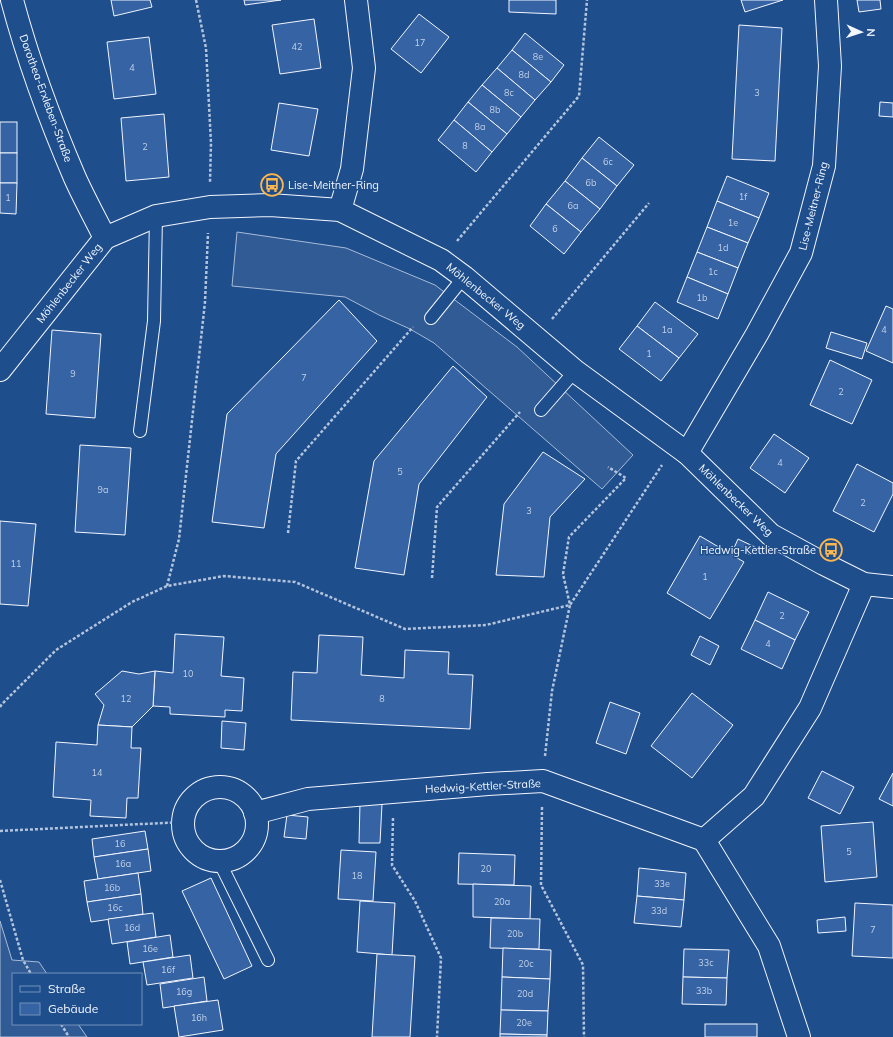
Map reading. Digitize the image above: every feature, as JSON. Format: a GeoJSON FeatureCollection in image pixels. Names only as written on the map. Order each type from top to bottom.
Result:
{"type":"FeatureCollection","features":[{"type":"Feature","properties":{"kind":"street","name":"Dorothea-Erxleben-Straße"},"geometry":{"type":"LineString","coordinates":[[12,0],[50,118],[75,179],[105,238]]}},
{"type":"Feature","properties":{"kind":"street"},"geometry":{"type":"LineString","coordinates":[[340,210],[352,169],[364,68],[356,0]]}},
{"type":"Feature","properties":{"kind":"street","name":"Lise-Meitner-Ring"},"geometry":{"type":"LineString","coordinates":[[681,449],[757,334],[801,253],[824,166],[830,66],[826,0]]}},
{"type":"Feature","properties":{"kind":"street","name":"Möhlenbecker Weg"},"geometry":{"type":"LineString","coordinates":[[0,370],[105,238],[156,216],[210,207],[270,205],[340,210],[441,260],[464,277],[575,371],[681,449],[771,535],[864,584],[893,587]]}},
{"type":"Feature","properties":{"kind":"street"},"geometry":{"type":"LineString","coordinates":[[799,1037],[769,946],[704,840],[754,796],[810,708],[864,584]]}},
{"type":"Feature","properties":{"kind":"street","name":"Hedwig-Kettler-Straße"},"geometry":{"type":"LineString","coordinates":[[255,813],[308,799],[488,784],[543,781],[704,840]]}},
{"type":"Feature","properties":{"kind":"street"},"geometry":{"type":"LineString","coordinates":[[215,787],[228,788],[240,793],[249,802],[255,813],[257,824],[255,836],[249,846],[241,854],[230,859],[219,861],[208,859],[198,853],[190,845],[184,834],[183,822],[186,809],[193,798],[203,791],[215,787]]}},
{"type":"Feature","properties":{"kind":"lane"},"geometry":{"type":"LineString","coordinates":[[140,432],[154,321],[156,216]]}},
{"type":"Feature","properties":{"kind":"lane"},"geometry":{"type":"LineString","coordinates":[[431,318],[464,277]]}},
{"type":"Feature","properties":{"kind":"lane"},"geometry":{"type":"LineString","coordinates":[[541,410],[575,371]]}},
{"type":"Feature","properties":{"kind":"lane"},"geometry":{"type":"LineString","coordinates":[[219,861],[268,960]]}},
{"type":"Feature","properties":{"kind":"path"},"geometry":{"type":"LineString","coordinates":[[167,586],[179,539],[205,302],[210,207],[212,143],[206,48],[196,0]]}},
{"type":"Feature","properties":{"kind":"path"},"geometry":{"type":"LineString","coordinates":[[441,260],[579,96],[587,0]]}},
{"type":"Feature","properties":{"kind":"path"},"geometry":{"type":"LineString","coordinates":[[536,338],[649,203]]}},
{"type":"Feature","properties":{"kind":"path"},"geometry":{"type":"LineString","coordinates":[[288,533],[296,461],[413,327]]}},
{"type":"Feature","properties":{"kind":"path"},"geometry":{"type":"LineString","coordinates":[[432,578],[437,507],[525,406]]}},
{"type":"Feature","properties":{"kind":"path"},"geometry":{"type":"LineString","coordinates":[[584,1037],[583,965],[542,885],[543,781],[552,691],[570,605],[681,449]]}},
{"type":"Feature","properties":{"kind":"path"},"geometry":{"type":"LineString","coordinates":[[570,605],[563,574],[570,536],[626,478],[608,467]]}},
{"type":"Feature","properties":{"kind":"path"},"geometry":{"type":"LineString","coordinates":[[0,707],[1,703],[56,650],[132,602],[167,586],[224,576],[295,582],[405,629],[486,625],[570,605]]}},
{"type":"Feature","properties":{"kind":"path"},"geometry":{"type":"LineString","coordinates":[[393,793],[392,865],[415,901],[441,958],[437,1037]]}},
{"type":"Feature","properties":{"kind":"path"},"geometry":{"type":"LineString","coordinates":[[0,831],[183,822]]}},
{"type":"Feature","properties":{"kind":"path"},"geometry":{"type":"LineString","coordinates":[[0,880],[23,960],[30,973]]}},
{"type":"Feature","properties":{"kind":"path"},"geometry":{"type":"LineString","coordinates":[[62,1025],[69,1037]]}},
{"type":"Feature","properties":{"kind":"shaded area"},"geometry":{"type":"Polygon","coordinates":[[[237,232],[346,248],[435,285],[517,347],[633,455],[602,489],[434,343],[410,329],[345,297],[232,286],[237,232]]]}},
{"type":"Feature","properties":{"kind":"shaded area"},"geometry":{"type":"Polygon","coordinates":[[[0,921],[12,960],[39,962],[46,973],[12,973],[12,1025],[79,1025],[87,1037],[0,1037],[0,921]]]}},
{"type":"Feature","properties":{"kind":"building"},"geometry":{"type":"Polygon","coordinates":[[[111,0],[150,0],[152,7],[114,16],[111,0]]]}},
{"type":"Feature","properties":{"kind":"building"},"geometry":{"type":"Polygon","coordinates":[[[244,0],[281,0],[245,5],[244,0]]]}},
{"type":"Feature","properties":{"kind":"building"},"geometry":{"type":"Polygon","coordinates":[[[509,0],[556,0],[556,14],[509,12],[509,0]]]}},
{"type":"Feature","properties":{"kind":"building"},"geometry":{"type":"Polygon","coordinates":[[[741,0],[783,0],[745,12],[741,0]]]}},
{"type":"Feature","properties":{"kind":"building"},"geometry":{"type":"Polygon","coordinates":[[[857,0],[880,0],[881,9],[859,12],[857,0]]]}},
{"type":"Feature","properties":{"kind":"building"},"geometry":{"type":"Polygon","coordinates":[[[419,14],[449,37],[421,73],[391,49],[419,14]]]}},
{"type":"Feature","properties":{"kind":"building"},"geometry":{"type":"Polygon","coordinates":[[[314,19],[321,68],[280,74],[272,25],[314,19]]]}},
{"type":"Feature","properties":{"kind":"building"},"geometry":{"type":"Polygon","coordinates":[[[739,25],[782,28],[775,161],[732,159],[739,25]]]}},
{"type":"Feature","properties":{"kind":"building"},"geometry":{"type":"Polygon","coordinates":[[[525,33],[564,65],[551,82],[512,50],[525,33]]]}},
{"type":"Feature","properties":{"kind":"building"},"geometry":{"type":"Polygon","coordinates":[[[149,37],[156,94],[114,99],[107,42],[149,37]]]}},
{"type":"Feature","properties":{"kind":"building"},"geometry":{"type":"Polygon","coordinates":[[[512,50],[551,82],[535,100],[497,68],[512,50]]]}},
{"type":"Feature","properties":{"kind":"building"},"geometry":{"type":"Polygon","coordinates":[[[497,68],[535,100],[521,117],[482,85],[497,68]]]}},
{"type":"Feature","properties":{"kind":"building"},"geometry":{"type":"Polygon","coordinates":[[[482,85],[521,117],[507,134],[468,102],[482,85]]]}},
{"type":"Feature","properties":{"kind":"building"},"geometry":{"type":"Polygon","coordinates":[[[468,102],[507,134],[492,152],[454,120],[468,102]]]}},
{"type":"Feature","properties":{"kind":"building"},"geometry":{"type":"Polygon","coordinates":[[[880,102],[893,103],[893,117],[879,116],[880,102]]]}},
{"type":"Feature","properties":{"kind":"building"},"geometry":{"type":"Polygon","coordinates":[[[279,103],[318,109],[309,156],[271,150],[279,103]]]}},
{"type":"Feature","properties":{"kind":"building"},"geometry":{"type":"Polygon","coordinates":[[[164,114],[169,177],[126,181],[121,118],[164,114]]]}},
{"type":"Feature","properties":{"kind":"building"},"geometry":{"type":"Polygon","coordinates":[[[454,120],[492,152],[476,172],[438,140],[454,120]]]}},
{"type":"Feature","properties":{"kind":"building"},"geometry":{"type":"Polygon","coordinates":[[[0,122],[17,122],[17,153],[0,153],[0,122]]]}},
{"type":"Feature","properties":{"kind":"building"},"geometry":{"type":"Polygon","coordinates":[[[599,137],[634,165],[617,186],[582,158],[599,137]]]}},
{"type":"Feature","properties":{"kind":"building"},"geometry":{"type":"Polygon","coordinates":[[[0,153],[17,153],[17,183],[0,183],[0,153]]]}},
{"type":"Feature","properties":{"kind":"building"},"geometry":{"type":"Polygon","coordinates":[[[582,158],[617,186],[600,209],[565,181],[582,158]]]}},
{"type":"Feature","properties":{"kind":"building"},"geometry":{"type":"Polygon","coordinates":[[[727,176],[769,193],[759,218],[717,201],[727,176]]]}},
{"type":"Feature","properties":{"kind":"building"},"geometry":{"type":"Polygon","coordinates":[[[565,181],[600,209],[581,232],[546,204],[565,181]]]}},
{"type":"Feature","properties":{"kind":"building"},"geometry":{"type":"Polygon","coordinates":[[[0,183],[17,183],[16,214],[0,213],[0,183]]]}},
{"type":"Feature","properties":{"kind":"building"},"geometry":{"type":"Polygon","coordinates":[[[717,201],[759,218],[748,243],[707,227],[717,201]]]}},
{"type":"Feature","properties":{"kind":"building"},"geometry":{"type":"Polygon","coordinates":[[[546,204],[581,232],[564,254],[530,226],[546,204]]]}},
{"type":"Feature","properties":{"kind":"building"},"geometry":{"type":"Polygon","coordinates":[[[707,227],[748,243],[738,268],[697,252],[707,227]]]}},
{"type":"Feature","properties":{"kind":"building"},"geometry":{"type":"Polygon","coordinates":[[[697,252],[738,268],[728,294],[687,277],[697,252]]]}},
{"type":"Feature","properties":{"kind":"building"},"geometry":{"type":"Polygon","coordinates":[[[687,277],[728,294],[718,319],[677,302],[687,277]]]}},
{"type":"Feature","properties":{"kind":"building"},"geometry":{"type":"Polygon","coordinates":[[[339,300],[377,341],[276,454],[264,528],[212,522],[227,414],[339,300]]]}},
{"type":"Feature","properties":{"kind":"building"},"geometry":{"type":"Polygon","coordinates":[[[655,302],[698,334],[679,358],[637,326],[655,302]]]}},
{"type":"Feature","properties":{"kind":"building"},"geometry":{"type":"Polygon","coordinates":[[[886,306],[893,309],[893,363],[866,351],[886,306]]]}},
{"type":"Feature","properties":{"kind":"building"},"geometry":{"type":"Polygon","coordinates":[[[637,326],[679,358],[661,381],[619,349],[637,326]]]}},
{"type":"Feature","properties":{"kind":"building"},"geometry":{"type":"Polygon","coordinates":[[[52,330],[101,334],[95,418],[46,414],[52,330]]]}},
{"type":"Feature","properties":{"kind":"building"},"geometry":{"type":"Polygon","coordinates":[[[831,332],[867,343],[862,359],[826,348],[831,332]]]}},
{"type":"Feature","properties":{"kind":"building"},"geometry":{"type":"Polygon","coordinates":[[[830,360],[872,380],[852,424],[810,405],[830,360]]]}},
{"type":"Feature","properties":{"kind":"building"},"geometry":{"type":"Polygon","coordinates":[[[453,366],[487,397],[419,484],[404,575],[355,568],[374,461],[453,366]]]}},
{"type":"Feature","properties":{"kind":"building"},"geometry":{"type":"Polygon","coordinates":[[[774,434],[809,458],[785,493],[750,468],[774,434]]]}},
{"type":"Feature","properties":{"kind":"building"},"geometry":{"type":"Polygon","coordinates":[[[80,445],[131,448],[125,535],[75,532],[80,445]]]}},
{"type":"Feature","properties":{"kind":"building"},"geometry":{"type":"Polygon","coordinates":[[[543,452],[585,479],[550,517],[544,577],[496,575],[504,504],[543,452]]]}},
{"type":"Feature","properties":{"kind":"building"},"geometry":{"type":"Polygon","coordinates":[[[857,464],[893,483],[893,494],[874,532],[833,511],[857,464]]]}},
{"type":"Feature","properties":{"kind":"building"},"geometry":{"type":"Polygon","coordinates":[[[0,521],[36,524],[28,606],[0,604],[0,521]]]}},
{"type":"Feature","properties":{"kind":"building"},"geometry":{"type":"Polygon","coordinates":[[[700,536],[744,562],[710,619],[667,593],[700,536]]]}},
{"type":"Feature","properties":{"kind":"building"},"geometry":{"type":"Polygon","coordinates":[[[738,539],[755,547],[751,555],[734,548],[738,539]]]}},
{"type":"Feature","properties":{"kind":"building"},"geometry":{"type":"Polygon","coordinates":[[[768,592],[809,612],[795,640],[755,620],[768,592]]]}},
{"type":"Feature","properties":{"kind":"building"},"geometry":{"type":"Polygon","coordinates":[[[755,620],[795,640],[782,669],[741,649],[755,620]]]}},
{"type":"Feature","properties":{"kind":"building"},"geometry":{"type":"Polygon","coordinates":[[[175,634],[224,637],[221,676],[244,678],[242,711],[225,710],[225,717],[170,714],[170,707],[153,706],[155,671],[173,673],[175,634]]]}},
{"type":"Feature","properties":{"kind":"building"},"geometry":{"type":"Polygon","coordinates":[[[319,635],[363,637],[361,675],[404,678],[405,650],[449,652],[448,674],[473,675],[470,729],[291,720],[293,672],[317,673],[319,635]]]}},
{"type":"Feature","properties":{"kind":"building"},"geometry":{"type":"Polygon","coordinates":[[[700,636],[719,646],[710,665],[691,655],[700,636]]]}},
{"type":"Feature","properties":{"kind":"building"},"geometry":{"type":"Polygon","coordinates":[[[122,671],[139,674],[155,671],[153,706],[132,727],[98,725],[104,705],[95,694],[122,671]]]}},
{"type":"Feature","properties":{"kind":"building"},"geometry":{"type":"Polygon","coordinates":[[[692,693],[733,725],[692,778],[651,746],[692,693]]]}},
{"type":"Feature","properties":{"kind":"building"},"geometry":{"type":"Polygon","coordinates":[[[610,702],[640,713],[626,754],[596,743],[610,702]]]}},
{"type":"Feature","properties":{"kind":"building"},"geometry":{"type":"Polygon","coordinates":[[[222,721],[246,723],[244,750],[221,748],[222,721]]]}},
{"type":"Feature","properties":{"kind":"building"},"geometry":{"type":"Polygon","coordinates":[[[98,725],[132,727],[131,748],[141,748],[138,798],[127,798],[126,818],[90,816],[91,800],[53,797],[56,742],[97,745],[98,725]]]}},
{"type":"Feature","properties":{"kind":"building"},"geometry":{"type":"Polygon","coordinates":[[[822,771],[854,787],[840,814],[808,798],[822,771]]]}},
{"type":"Feature","properties":{"kind":"building"},"geometry":{"type":"Polygon","coordinates":[[[893,773],[893,806],[879,799],[893,773]]]}},
{"type":"Feature","properties":{"kind":"building"},"geometry":{"type":"Polygon","coordinates":[[[360,803],[382,804],[380,843],[359,843],[360,803]]]}},
{"type":"Feature","properties":{"kind":"building"},"geometry":{"type":"Polygon","coordinates":[[[287,815],[308,817],[306,839],[284,837],[287,815]]]}},
{"type":"Feature","properties":{"kind":"building"},"geometry":{"type":"Polygon","coordinates":[[[873,822],[877,877],[825,882],[821,826],[873,822]]]}},
{"type":"Feature","properties":{"kind":"building"},"geometry":{"type":"Polygon","coordinates":[[[145,831],[148,849],[94,857],[92,839],[145,831]]]}},
{"type":"Feature","properties":{"kind":"building"},"geometry":{"type":"Polygon","coordinates":[[[148,849],[151,871],[98,879],[94,857],[148,849]]]}},
{"type":"Feature","properties":{"kind":"building"},"geometry":{"type":"Polygon","coordinates":[[[341,850],[376,852],[373,901],[338,899],[341,850]]]}},
{"type":"Feature","properties":{"kind":"building"},"geometry":{"type":"Polygon","coordinates":[[[459,853],[515,855],[514,885],[458,884],[459,853]]]}},
{"type":"Feature","properties":{"kind":"building"},"geometry":{"type":"Polygon","coordinates":[[[639,868],[686,873],[684,900],[637,896],[639,868]]]}},
{"type":"Feature","properties":{"kind":"building"},"geometry":{"type":"Polygon","coordinates":[[[138,873],[141,894],[87,902],[84,881],[138,873]]]}},
{"type":"Feature","properties":{"kind":"building"},"geometry":{"type":"Polygon","coordinates":[[[211,878],[252,966],[224,979],[182,891],[211,878]]]}},
{"type":"Feature","properties":{"kind":"building"},"geometry":{"type":"Polygon","coordinates":[[[473,884],[531,886],[530,919],[473,917],[473,884]]]}},
{"type":"Feature","properties":{"kind":"building"},"geometry":{"type":"Polygon","coordinates":[[[141,894],[143,914],[91,922],[87,902],[141,894]]]}},
{"type":"Feature","properties":{"kind":"building"},"geometry":{"type":"Polygon","coordinates":[[[637,896],[684,900],[681,927],[634,923],[637,896]]]}},
{"type":"Feature","properties":{"kind":"building"},"geometry":{"type":"Polygon","coordinates":[[[360,901],[395,903],[392,955],[357,952],[360,901]]]}},
{"type":"Feature","properties":{"kind":"building"},"geometry":{"type":"Polygon","coordinates":[[[855,903],[893,905],[893,958],[852,956],[855,903]]]}},
{"type":"Feature","properties":{"kind":"building"},"geometry":{"type":"Polygon","coordinates":[[[153,913],[156,937],[112,944],[108,919],[153,913]]]}},
{"type":"Feature","properties":{"kind":"building"},"geometry":{"type":"Polygon","coordinates":[[[845,917],[846,931],[818,933],[817,920],[845,917]]]}},
{"type":"Feature","properties":{"kind":"building"},"geometry":{"type":"Polygon","coordinates":[[[491,918],[540,919],[539,949],[490,948],[491,918]]]}},
{"type":"Feature","properties":{"kind":"building"},"geometry":{"type":"Polygon","coordinates":[[[170,935],[173,957],[130,964],[127,942],[170,935]]]}},
{"type":"Feature","properties":{"kind":"building"},"geometry":{"type":"Polygon","coordinates":[[[503,948],[551,950],[550,979],[502,977],[503,948]]]}},
{"type":"Feature","properties":{"kind":"building"},"geometry":{"type":"Polygon","coordinates":[[[684,949],[729,950],[727,978],[683,977],[684,949]]]}},
{"type":"Feature","properties":{"kind":"building"},"geometry":{"type":"Polygon","coordinates":[[[377,954],[415,956],[410,1037],[372,1037],[377,954]]]}},
{"type":"Feature","properties":{"kind":"building"},"geometry":{"type":"Polygon","coordinates":[[[190,955],[193,978],[147,985],[143,962],[190,955]]]}},
{"type":"Feature","properties":{"kind":"building"},"geometry":{"type":"Polygon","coordinates":[[[204,977],[207,1001],[163,1008],[160,984],[204,977]]]}},
{"type":"Feature","properties":{"kind":"building"},"geometry":{"type":"Polygon","coordinates":[[[502,977],[550,979],[548,1011],[501,1010],[502,977]]]}},
{"type":"Feature","properties":{"kind":"building"},"geometry":{"type":"Polygon","coordinates":[[[683,977],[727,978],[726,1005],[682,1004],[683,977]]]}},
{"type":"Feature","properties":{"kind":"building"},"geometry":{"type":"Polygon","coordinates":[[[218,1000],[223,1030],[179,1037],[174,1006],[218,1000]]]}},
{"type":"Feature","properties":{"kind":"building"},"geometry":{"type":"Polygon","coordinates":[[[501,1010],[548,1011],[547,1035],[500,1034],[501,1010]]]}},
{"type":"Feature","properties":{"kind":"building"},"geometry":{"type":"Polygon","coordinates":[[[705,1024],[757,1024],[757,1037],[705,1037],[705,1024]]]}},
{"type":"Feature","properties":{"kind":"building"},"geometry":{"type":"Polygon","coordinates":[[[500,1034],[547,1035],[547,1037],[500,1037],[500,1034]]]}},
{"type":"Feature","properties":{"kind":"place","name":"Lise-Meitner-Ring"},"geometry":{"type":"Point","coordinates":[272,185]}},
{"type":"Feature","properties":{"kind":"place","name":"Hedwig-Kettler-Straße"},"geometry":{"type":"Point","coordinates":[831,550]}}]}
